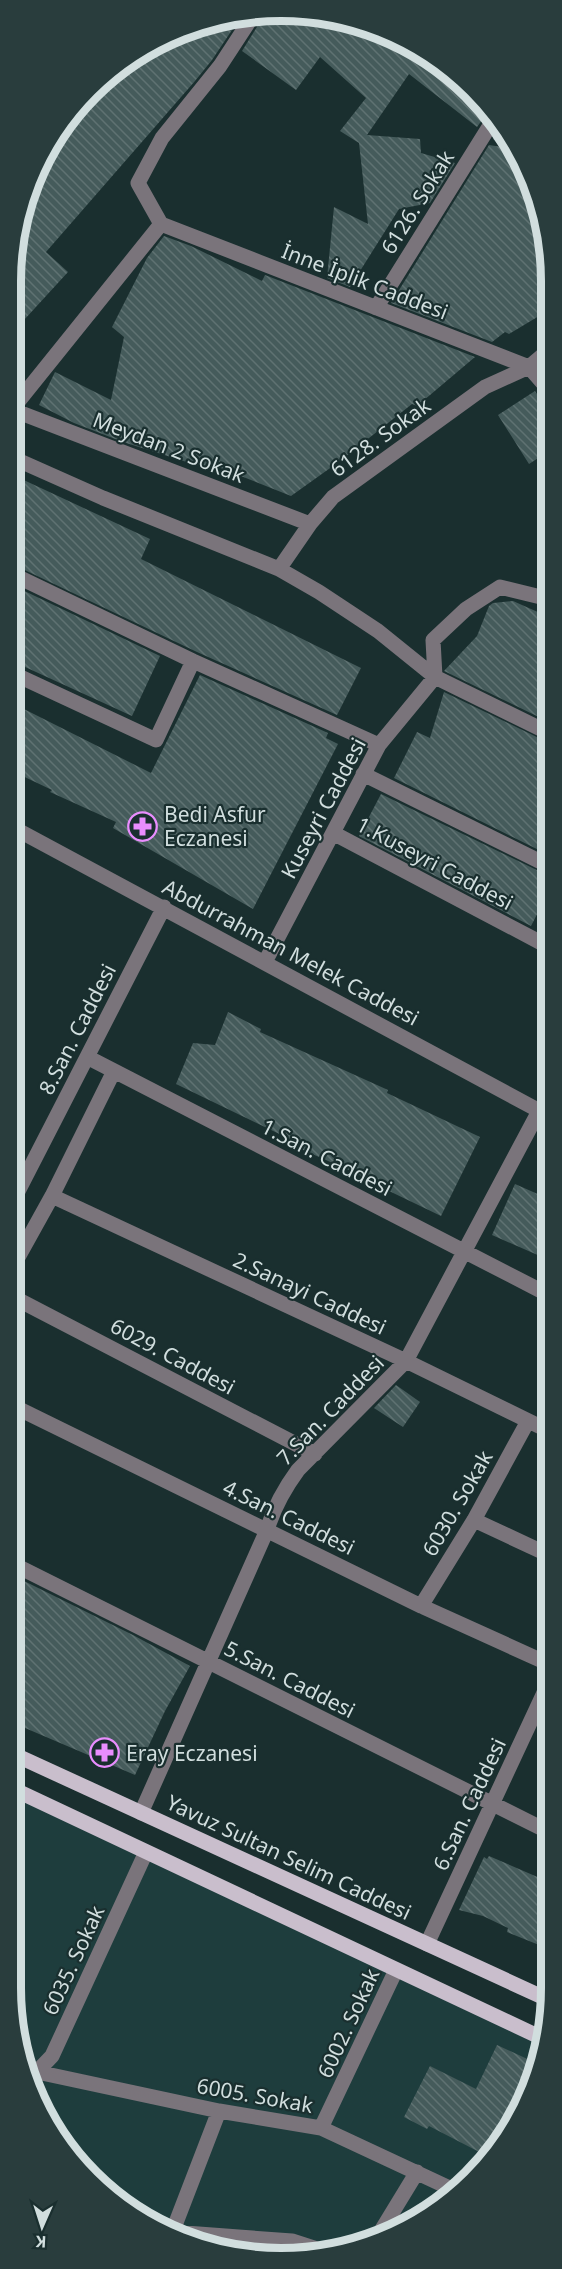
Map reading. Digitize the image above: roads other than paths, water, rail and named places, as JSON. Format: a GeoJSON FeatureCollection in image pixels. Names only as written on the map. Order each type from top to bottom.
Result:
{"type":"FeatureCollection","features":[{"type":"Feature","properties":{"kind":"main road","name":"Yavuz Sultan Selim Caddesi"},"geometry":{"type":"LineString","coordinates":[[21,1758],[541,1996]]}},
{"type":"Feature","properties":{"kind":"main road"},"geometry":{"type":"LineString","coordinates":[[21,1793],[537,2036]]}},
{"type":"Feature","properties":{"kind":"street"},"geometry":{"type":"LineString","coordinates":[[21,399],[161,224],[138,183],[162,138],[220,66],[248,23]]}},
{"type":"Feature","properties":{"kind":"street","name":"6126. Sokak"},"geometry":{"type":"LineString","coordinates":[[376,308],[490,127]]}},
{"type":"Feature","properties":{"kind":"street","name":"İnne İplik Caddesi"},"geometry":{"type":"LineString","coordinates":[[161,224],[529,367]]}},
{"type":"Feature","properties":{"kind":"street"},"geometry":{"type":"LineString","coordinates":[[541,357],[529,367],[541,381]]}},
{"type":"Feature","properties":{"kind":"street","name":"6128. Sokak"},"geometry":{"type":"LineString","coordinates":[[279,569],[310,524],[333,497],[485,387],[529,367]]}},
{"type":"Feature","properties":{"kind":"street","name":"Meydan 2 Sokak"},"geometry":{"type":"LineString","coordinates":[[21,412],[310,524]]}},
{"type":"Feature","properties":{"kind":"street"},"geometry":{"type":"LineString","coordinates":[[21,462],[103,498],[279,569],[319,592],[378,632],[435,677],[541,729]]}},
{"type":"Feature","properties":{"kind":"street"},"geometry":{"type":"LineString","coordinates":[[21,578],[194,661],[379,745]]}},
{"type":"Feature","properties":{"kind":"street"},"geometry":{"type":"LineString","coordinates":[[435,677],[433,640],[466,609],[500,587],[541,597]]}},
{"type":"Feature","properties":{"kind":"street"},"geometry":{"type":"LineString","coordinates":[[21,677],[156,740],[194,661]]}},
{"type":"Feature","properties":{"kind":"street","name":"Kuseyri Caddesi"},"geometry":{"type":"LineString","coordinates":[[265,962],[379,745],[435,677]]}},
{"type":"Feature","properties":{"kind":"street"},"geometry":{"type":"LineString","coordinates":[[363,774],[541,862]]}},
{"type":"Feature","properties":{"kind":"street","name":"Abdurrahman Melek Caddesi"},"geometry":{"type":"LineString","coordinates":[[21,832],[541,1112]]}},
{"type":"Feature","properties":{"kind":"street","name":"1.Kuseyri Caddesi"},"geometry":{"type":"LineString","coordinates":[[333,833],[541,942]]}},
{"type":"Feature","properties":{"kind":"street","name":"8.San. Caddesi"},"geometry":{"type":"LineString","coordinates":[[21,1185],[164,907]]}},
{"type":"Feature","properties":{"kind":"street","name":"1.San. Caddesi"},"geometry":{"type":"LineString","coordinates":[[87,1057],[541,1291]]}},
{"type":"Feature","properties":{"kind":"street"},"geometry":{"type":"LineString","coordinates":[[21,1252],[52,1196],[114,1071]]}},
{"type":"Feature","properties":{"kind":"street","name":"7.San. Caddesi"},"geometry":{"type":"LineString","coordinates":[[141,1813],[286,1485],[298,1470],[406,1361],[465,1251],[541,1119]]}},
{"type":"Feature","properties":{"kind":"street","name":"2.Sanayi Caddesi"},"geometry":{"type":"LineString","coordinates":[[52,1196],[406,1361],[541,1427]]}},
{"type":"Feature","properties":{"kind":"street","name":"6029. Caddesi"},"geometry":{"type":"LineString","coordinates":[[21,1301],[315,1454]]}},
{"type":"Feature","properties":{"kind":"street","name":"4.San. Caddesi"},"geometry":{"type":"LineString","coordinates":[[21,1410],[421,1606],[541,1660]]}},
{"type":"Feature","properties":{"kind":"street","name":"6030. Sokak"},"geometry":{"type":"LineString","coordinates":[[421,1606],[474,1520],[528,1421]]}},
{"type":"Feature","properties":{"kind":"street"},"geometry":{"type":"LineString","coordinates":[[474,1520],[541,1551]]}},
{"type":"Feature","properties":{"kind":"street","name":"5.San. Caddesi"},"geometry":{"type":"LineString","coordinates":[[21,1568],[541,1828]]}},
{"type":"Feature","properties":{"kind":"street","name":"6.San. Caddesi"},"geometry":{"type":"LineString","coordinates":[[427,1944],[541,1700]]}},
{"type":"Feature","properties":{"kind":"street","name":"6035. Sokak"},"geometry":{"type":"LineString","coordinates":[[36,2073],[52,2056],[146,1852]]}},
{"type":"Feature","properties":{"kind":"street","name":"6002. Sokak"},"geometry":{"type":"LineString","coordinates":[[321,2128],[396,1970]]}},
{"type":"Feature","properties":{"kind":"street","name":"6005. Sokak"},"geometry":{"type":"LineString","coordinates":[[37,2077],[321,2128],[447,2187]]}},
{"type":"Feature","properties":{"kind":"street"},"geometry":{"type":"LineString","coordinates":[[172,2223],[219,2111]]}},
{"type":"Feature","properties":{"kind":"street"},"geometry":{"type":"LineString","coordinates":[[384,2226],[417,2172]]}},
{"type":"Feature","properties":{"kind":"street"},"geometry":{"type":"LineString","coordinates":[[197,2234],[292,2241],[309,2246]]}},
{"type":"Feature","properties":{"kind":"place","name":"Bedi Asfur Eczanesi"},"geometry":{"type":"Point","coordinates":[143,826]}},
{"type":"Feature","properties":{"kind":"place","name":"Eray Eczanesi"},"geometry":{"type":"Point","coordinates":[105,1753]}}]}
